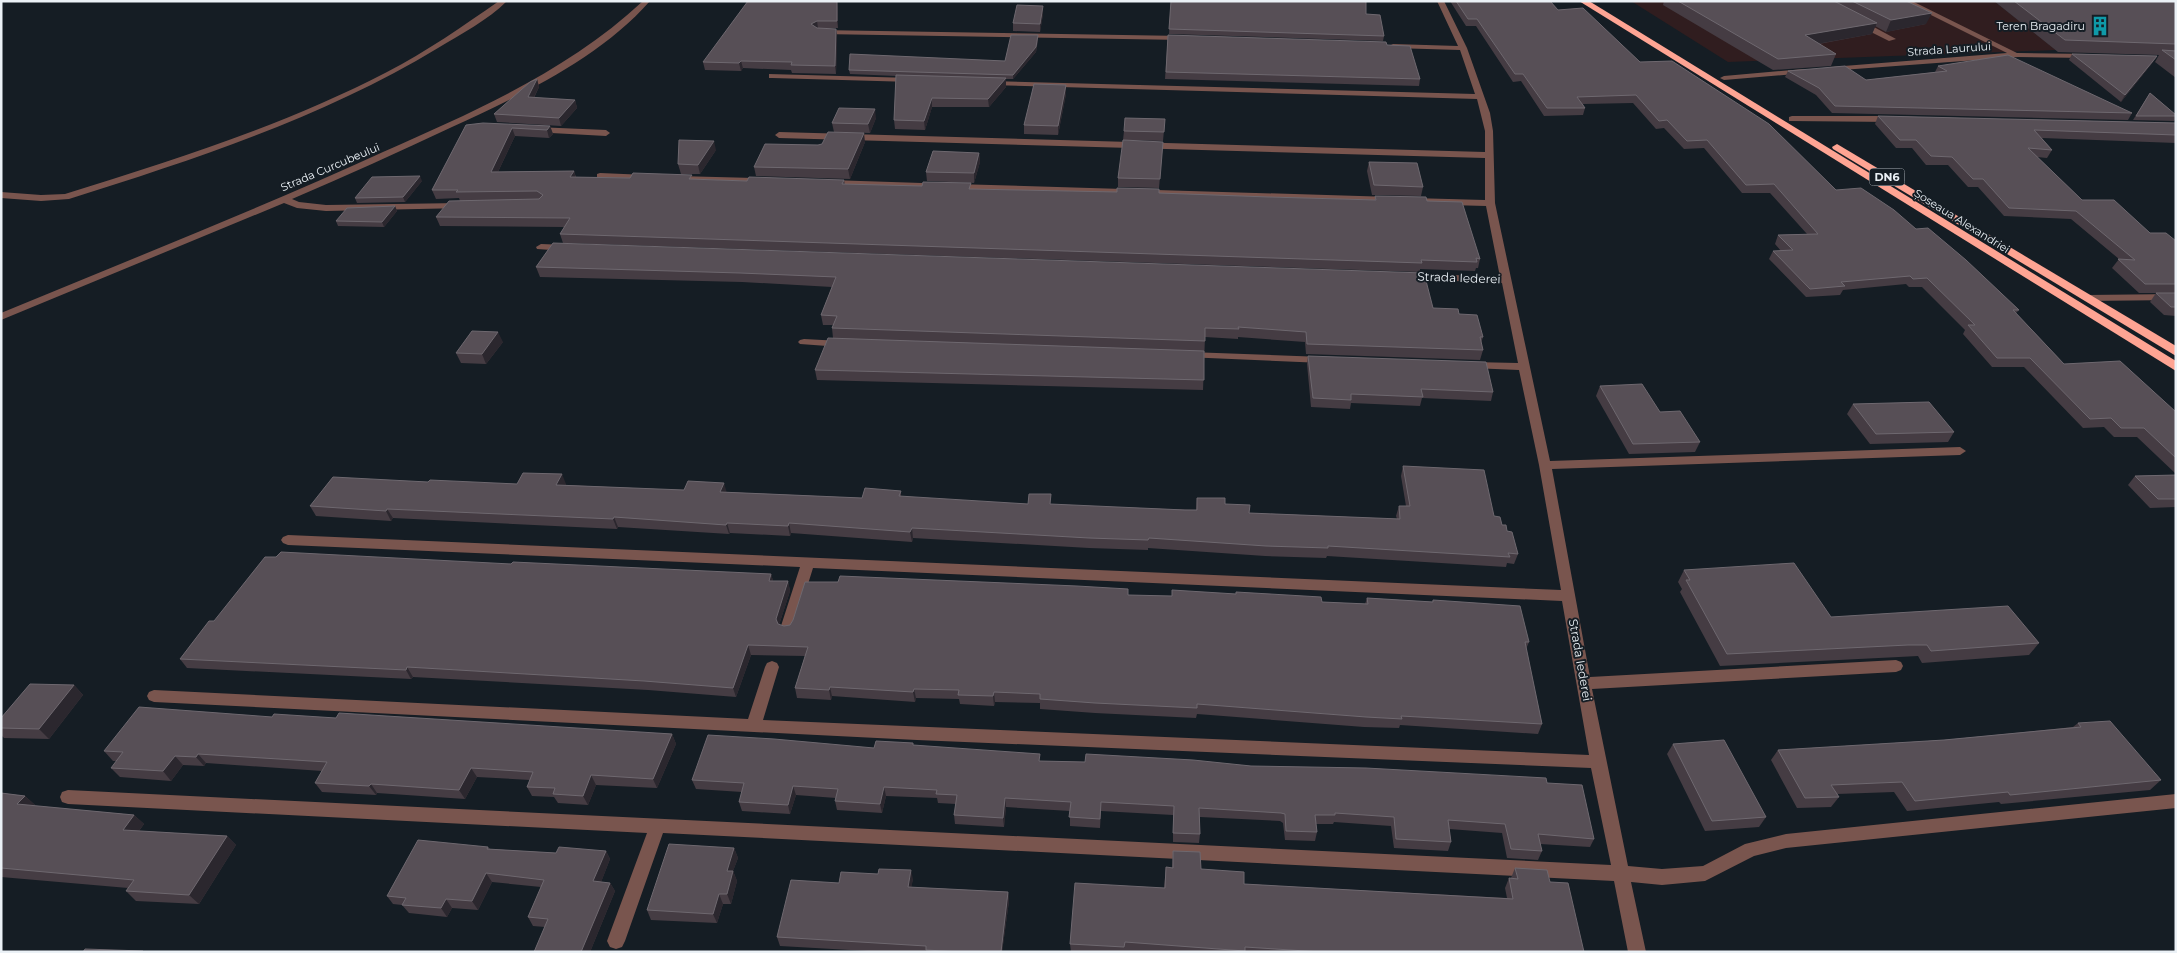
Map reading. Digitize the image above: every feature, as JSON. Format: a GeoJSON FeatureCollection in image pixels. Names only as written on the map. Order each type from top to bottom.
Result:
{"type":"FeatureCollection","features":[{"type":"Feature","properties":{"kind":"highway","name":"Șoseaua Alexandriei"},"geometry":{"type":"LineString","coordinates":[[1583,1],[2176,367]]}},
{"type":"Feature","properties":{"kind":"highway","name":"Șoseaua Alexandriei"},"geometry":{"type":"LineString","coordinates":[[1599,1],[2176,352]]}},
{"type":"Feature","properties":{"kind":"street"},"geometry":{"type":"LineString","coordinates":[[1,195],[41,198],[66,196],[117,181],[280,124],[336,100],[391,73],[470,25],[504,1]]}},
{"type":"Feature","properties":{"kind":"street","name":"Strada Curcubeului"},"geometry":{"type":"LineString","coordinates":[[1,317],[283,199],[455,123],[595,47],[616,32],[647,1]]}},
{"type":"Feature","properties":{"kind":"street","name":"Strada Iederei"},"geometry":{"type":"LineString","coordinates":[[1440,1],[1463,48],[1481,97],[1489,131],[1490,203],[1545,465],[1598,762],[1619,873],[1637,952]]}},
{"type":"Feature","properties":{"kind":"street"},"geometry":{"type":"LineString","coordinates":[[1906,1],[2018,56]]}},
{"type":"Feature","properties":{"kind":"street"},"geometry":{"type":"LineString","coordinates":[[1850,18],[1892,40]]}},
{"type":"Feature","properties":{"kind":"street"},"geometry":{"type":"LineString","coordinates":[[818,32],[1195,39]]}},
{"type":"Feature","properties":{"kind":"street"},"geometry":{"type":"LineString","coordinates":[[1384,45],[1463,48]]}},
{"type":"Feature","properties":{"kind":"street","name":"Strada Laurului"},"geometry":{"type":"LineString","coordinates":[[1820,70],[2018,56],[2095,56]]}},
{"type":"Feature","properties":{"kind":"street"},"geometry":{"type":"LineString","coordinates":[[1724,78],[1810,70]]}},
{"type":"Feature","properties":{"kind":"street"},"geometry":{"type":"LineString","coordinates":[[772,76],[923,81]]}},
{"type":"Feature","properties":{"kind":"street"},"geometry":{"type":"LineString","coordinates":[[981,82],[1481,97]]}},
{"type":"Feature","properties":{"kind":"street"},"geometry":{"type":"LineString","coordinates":[[1792,119],[1905,120]]}},
{"type":"Feature","properties":{"kind":"street"},"geometry":{"type":"LineString","coordinates":[[455,123],[472,126]]}},
{"type":"Feature","properties":{"kind":"street"},"geometry":{"type":"LineString","coordinates":[[530,129],[606,133]]}},
{"type":"Feature","properties":{"kind":"street"},"geometry":{"type":"LineString","coordinates":[[779,135],[1490,155]]}},
{"type":"Feature","properties":{"kind":"street"},"geometry":{"type":"LineString","coordinates":[[600,176],[765,181]]}},
{"type":"Feature","properties":{"kind":"street"},"geometry":{"type":"LineString","coordinates":[[823,183],[1490,203]]}},
{"type":"Feature","properties":{"kind":"street"},"geometry":{"type":"LineString","coordinates":[[283,199],[297,205],[326,208],[471,205]]}},
{"type":"Feature","properties":{"kind":"street"},"geometry":{"type":"LineString","coordinates":[[542,247],[581,248]]}},
{"type":"Feature","properties":{"kind":"street","name":"Strada Iederei"},"geometry":{"type":"LineString","coordinates":[[1397,276],[1507,280]]}},
{"type":"Feature","properties":{"kind":"street"},"geometry":{"type":"LineString","coordinates":[[2086,298],[2176,297]]}},
{"type":"Feature","properties":{"kind":"street"},"geometry":{"type":"LineString","coordinates":[[804,342],[853,344]]}},
{"type":"Feature","properties":{"kind":"street"},"geometry":{"type":"LineString","coordinates":[[1179,355],[1337,360]]}},
{"type":"Feature","properties":{"kind":"street"},"geometry":{"type":"LineString","coordinates":[[1456,364],[1525,366]]}},
{"type":"Feature","properties":{"kind":"street"},"geometry":{"type":"LineString","coordinates":[[1545,465],[1960,451]]}},
{"type":"Feature","properties":{"kind":"street"},"geometry":{"type":"LineString","coordinates":[[288,540],[1569,596]]}},
{"type":"Feature","properties":{"kind":"street"},"geometry":{"type":"LineString","coordinates":[[787,629],[808,563]]}},
{"type":"Feature","properties":{"kind":"street"},"geometry":{"type":"LineString","coordinates":[[1584,683],[1896,666]]}},
{"type":"Feature","properties":{"kind":"street"},"geometry":{"type":"LineString","coordinates":[[753,726],[772,667]]}},
{"type":"Feature","properties":{"kind":"street"},"geometry":{"type":"LineString","coordinates":[[154,696],[753,726],[1598,762]]}},
{"type":"Feature","properties":{"kind":"street"},"geometry":{"type":"LineString","coordinates":[[68,797],[1619,873],[1662,877],[1689,876],[1705,873],[1750,849],[1786,841],[2176,801]]}},
{"type":"Feature","properties":{"kind":"street"},"geometry":{"type":"LineString","coordinates":[[616,941],[658,825]]}},
{"type":"Feature","properties":{"kind":"shaded area"},"geometry":{"type":"Polygon","coordinates":[[[1631,1],[1994,1],[2056,50],[1728,62],[1631,1]]]}},
{"type":"Feature","properties":{"kind":"building"},"geometry":{"type":"Polygon","coordinates":[[[748,1],[837,1],[837,21],[817,21],[811,24],[817,28],[836,29],[835,66],[791,65],[792,62],[703,62],[748,1]]]}},
{"type":"Feature","properties":{"kind":"building"},"geometry":{"type":"Polygon","coordinates":[[[1171,1],[1366,1],[1366,14],[1380,15],[1384,36],[1169,29],[1171,1]]]}},
{"type":"Feature","properties":{"kind":"building"},"geometry":{"type":"Polygon","coordinates":[[[1456,1],[1550,1],[1558,10],[1583,8],[1640,62],[1672,61],[1769,124],[1836,190],[1861,188],[1894,210],[1916,229],[1928,228],[1966,260],[2019,310],[2013,310],[2064,364],[2120,361],[2176,412],[2176,458],[2144,428],[2121,428],[2111,418],[2090,419],[2030,358],[1997,358],[1968,325],[1975,325],[1927,278],[1913,279],[1910,276],[1841,282],[1845,286],[1810,289],[1773,251],[1793,250],[1778,235],[1818,234],[1774,184],[1746,185],[1707,140],[1687,141],[1667,120],[1659,121],[1636,95],[1577,97],[1585,108],[1547,108],[1523,74],[1515,74],[1477,19],[1468,19],[1456,1]]]}},
{"type":"Feature","properties":{"kind":"building"},"geometry":{"type":"Polygon","coordinates":[[[1678,1],[1834,1],[1877,23],[1805,35],[1836,54],[1778,59],[1678,1]]]}},
{"type":"Feature","properties":{"kind":"building"},"geometry":{"type":"Polygon","coordinates":[[[1852,1],[1906,1],[1932,13],[1891,20],[1852,1]]]}},
{"type":"Feature","properties":{"kind":"building","name":"Teren Bragadiru"},"geometry":{"type":"Polygon","coordinates":[[[2014,1],[2176,1],[2176,44],[2065,40],[2014,1]]]}},
{"type":"Feature","properties":{"kind":"building"},"geometry":{"type":"Polygon","coordinates":[[[1017,5],[1043,6],[1040,24],[1013,23],[1017,5]]]}},
{"type":"Feature","properties":{"kind":"building"},"geometry":{"type":"Polygon","coordinates":[[[1011,35],[1038,35],[1036,47],[1013,75],[849,70],[850,54],[1005,61],[1011,35]]]}},
{"type":"Feature","properties":{"kind":"building"},"geometry":{"type":"Polygon","coordinates":[[[1168,35],[1386,42],[1387,45],[1410,46],[1420,79],[1166,72],[1168,35]]]}},
{"type":"Feature","properties":{"kind":"building"},"geometry":{"type":"Polygon","coordinates":[[[2162,50],[2176,51],[2176,60],[2162,50]]]}},
{"type":"Feature","properties":{"kind":"building"},"geometry":{"type":"Polygon","coordinates":[[[2072,54],[2157,56],[2125,95],[2072,54]]]}},
{"type":"Feature","properties":{"kind":"building"},"geometry":{"type":"Polygon","coordinates":[[[2008,55],[2132,113],[1835,106],[1819,88],[1788,71],[1845,66],[1866,80],[1947,71],[1938,66],[2008,55]]]}},
{"type":"Feature","properties":{"kind":"building"},"geometry":{"type":"Polygon","coordinates":[[[896,75],[1006,78],[988,99],[932,98],[924,121],[894,120],[896,75]]]}},
{"type":"Feature","properties":{"kind":"building"},"geometry":{"type":"Polygon","coordinates":[[[537,79],[528,97],[575,100],[559,118],[494,114],[530,82],[537,79]]]}},
{"type":"Feature","properties":{"kind":"building"},"geometry":{"type":"Polygon","coordinates":[[[1034,84],[1066,85],[1058,126],[1024,125],[1034,84]]]}},
{"type":"Feature","properties":{"kind":"building"},"geometry":{"type":"Polygon","coordinates":[[[2150,93],[2176,115],[2176,116],[2136,116],[2150,93]]]}},
{"type":"Feature","properties":{"kind":"building"},"geometry":{"type":"Polygon","coordinates":[[[839,108],[875,109],[868,124],[832,123],[839,108]]]}},
{"type":"Feature","properties":{"kind":"building"},"geometry":{"type":"Polygon","coordinates":[[[1878,116],[2176,123],[2176,135],[2034,130],[2052,150],[2028,148],[2082,200],[2114,200],[2150,233],[2166,233],[2176,241],[2176,284],[2145,284],[2118,259],[2135,260],[2076,211],[2009,208],[1983,179],[1973,179],[1952,157],[1931,156],[1916,140],[1900,140],[1878,116]]]}},
{"type":"Feature","properties":{"kind":"building"},"geometry":{"type":"Polygon","coordinates":[[[1125,118],[1165,119],[1164,132],[1124,131],[1125,118]]]}},
{"type":"Feature","properties":{"kind":"building"},"geometry":{"type":"Polygon","coordinates":[[[483,123],[550,126],[547,130],[512,128],[491,172],[574,171],[570,177],[630,178],[633,173],[692,175],[689,179],[747,181],[749,177],[844,180],[842,184],[922,186],[923,182],[971,183],[969,189],[1117,192],[1117,188],[1159,189],[1159,193],[1376,200],[1375,196],[1426,197],[1427,201],[1462,202],[1480,259],[1476,258],[1477,262],[1421,260],[1422,263],[560,234],[570,218],[436,217],[449,201],[539,199],[543,195],[537,191],[456,192],[458,190],[432,190],[466,125],[483,123]]]}},
{"type":"Feature","properties":{"kind":"building"},"geometry":{"type":"Polygon","coordinates":[[[828,132],[864,133],[848,169],[754,167],[765,144],[818,145],[822,144],[828,132]]]}},
{"type":"Feature","properties":{"kind":"building"},"geometry":{"type":"Polygon","coordinates":[[[679,140],[714,141],[698,165],[678,164],[679,140]]]}},
{"type":"Feature","properties":{"kind":"building"},"geometry":{"type":"Polygon","coordinates":[[[1123,140],[1163,142],[1160,179],[1118,178],[1123,140]]]}},
{"type":"Feature","properties":{"kind":"building"},"geometry":{"type":"Polygon","coordinates":[[[933,151],[979,153],[974,173],[926,172],[933,151]]]}},
{"type":"Feature","properties":{"kind":"building"},"geometry":{"type":"Polygon","coordinates":[[[1369,162],[1417,163],[1423,187],[1374,185],[1369,162]]]}},
{"type":"Feature","properties":{"kind":"building"},"geometry":{"type":"Polygon","coordinates":[[[420,176],[403,197],[355,198],[372,177],[420,176]]]}},
{"type":"Feature","properties":{"kind":"building"},"geometry":{"type":"Polygon","coordinates":[[[395,206],[382,222],[336,221],[347,208],[395,206]]]}},
{"type":"Feature","properties":{"kind":"building"},"geometry":{"type":"Polygon","coordinates":[[[553,243],[1424,273],[1433,308],[1458,309],[1459,314],[1477,315],[1483,337],[1480,337],[1483,350],[1307,344],[1306,332],[1238,327],[1239,329],[1205,328],[1205,341],[832,328],[837,316],[821,315],[836,277],[536,267],[553,243]]]}},
{"type":"Feature","properties":{"kind":"building"},"geometry":{"type":"Polygon","coordinates":[[[2156,293],[2176,293],[2176,307],[2171,307],[2156,293]]]}},
{"type":"Feature","properties":{"kind":"building"},"geometry":{"type":"Polygon","coordinates":[[[472,331],[498,332],[482,354],[456,353],[472,331]]]}},
{"type":"Feature","properties":{"kind":"building"},"geometry":{"type":"Polygon","coordinates":[[[828,338],[1204,351],[1204,380],[815,370],[828,338]]]}},
{"type":"Feature","properties":{"kind":"building"},"geometry":{"type":"Polygon","coordinates":[[[1308,356],[1486,362],[1493,392],[1421,389],[1423,397],[1351,394],[1351,400],[1313,398],[1308,356]]]}},
{"type":"Feature","properties":{"kind":"building"},"geometry":{"type":"Polygon","coordinates":[[[1642,384],[1660,412],[1680,411],[1700,442],[1633,444],[1600,386],[1642,384]]]}},
{"type":"Feature","properties":{"kind":"building"},"geometry":{"type":"Polygon","coordinates":[[[1929,402],[1954,432],[1876,434],[1853,404],[1929,402]]]}},
{"type":"Feature","properties":{"kind":"building"},"geometry":{"type":"Polygon","coordinates":[[[1403,466],[1484,470],[1494,516],[1500,517],[1502,525],[1506,525],[1507,531],[1512,532],[1518,554],[1508,553],[1510,557],[1328,546],[1328,548],[1266,546],[1149,538],[1148,540],[1089,538],[912,528],[910,532],[789,523],[788,526],[727,523],[726,525],[614,517],[613,519],[387,509],[386,511],[310,506],[333,477],[517,484],[523,473],[562,474],[556,485],[684,490],[688,481],[724,483],[720,492],[862,498],[865,488],[901,491],[899,496],[1028,504],[1029,494],[1051,494],[1050,504],[1185,510],[1197,510],[1197,498],[1225,498],[1225,504],[1250,505],[1249,513],[1400,519],[1399,506],[1410,506],[1403,466]]]}},
{"type":"Feature","properties":{"kind":"building"},"geometry":{"type":"Polygon","coordinates":[[[2176,475],[2176,499],[2158,499],[2135,476],[2176,475]]]}},
{"type":"Feature","properties":{"kind":"building"},"geometry":{"type":"Polygon","coordinates":[[[281,552],[511,564],[513,562],[771,574],[769,581],[788,581],[776,619],[778,624],[784,626],[790,625],[793,620],[805,582],[838,582],[840,576],[1128,589],[1128,595],[1172,596],[1172,590],[1321,597],[1322,602],[1368,604],[1367,598],[1520,606],[1529,642],[1525,642],[1542,724],[1401,716],[1402,719],[1366,717],[1197,704],[1197,708],[1095,703],[1040,699],[1040,694],[994,692],[993,696],[958,695],[959,690],[914,689],[913,692],[830,687],[829,690],[795,688],[808,647],[748,645],[733,688],[407,667],[406,670],[180,659],[209,621],[214,621],[265,557],[276,557],[281,552]]]}},
{"type":"Feature","properties":{"kind":"building"},"geometry":{"type":"Polygon","coordinates":[[[1794,563],[1831,617],[2008,606],[2039,643],[1931,651],[1927,645],[1908,645],[1727,654],[1686,580],[1690,580],[1684,570],[1794,563]]]}},
{"type":"Feature","properties":{"kind":"building"},"geometry":{"type":"Polygon","coordinates":[[[30,684],[74,685],[39,729],[1,728],[1,718],[30,684]]]}},
{"type":"Feature","properties":{"kind":"building"},"geometry":{"type":"Polygon","coordinates":[[[139,707],[272,717],[274,714],[336,718],[339,713],[672,734],[653,779],[591,775],[583,796],[553,794],[555,788],[527,787],[533,772],[471,768],[459,790],[371,784],[369,786],[315,783],[327,762],[198,754],[196,757],[175,756],[163,771],[111,768],[123,752],[104,751],[139,707]]]}},
{"type":"Feature","properties":{"kind":"building"},"geometry":{"type":"Polygon","coordinates":[[[2110,721],[2161,780],[2010,795],[2008,792],[1915,801],[1902,782],[1831,785],[1839,797],[1805,798],[1778,750],[1944,740],[2081,727],[2078,723],[2110,721]]]}},
{"type":"Feature","properties":{"kind":"building"},"geometry":{"type":"Polygon","coordinates":[[[708,735],[874,748],[876,741],[913,743],[913,745],[1040,754],[1039,761],[1085,762],[1086,754],[1193,760],[1251,766],[1366,768],[1546,778],[1547,783],[1582,785],[1594,839],[1538,834],[1542,851],[1511,849],[1505,824],[1448,820],[1451,842],[1396,839],[1394,817],[1335,813],[1335,815],[1315,815],[1317,832],[1286,831],[1285,814],[1199,808],[1200,834],[1173,833],[1174,806],[1101,802],[1100,819],[1069,817],[1071,802],[1005,798],[1003,818],[954,815],[957,795],[936,794],[937,790],[884,787],[880,804],[835,801],[838,789],[793,786],[788,805],[739,802],[744,783],[692,780],[708,735]]]}},
{"type":"Feature","properties":{"kind":"building"},"geometry":{"type":"Polygon","coordinates":[[[1724,740],[1766,817],[1712,821],[1673,744],[1724,740]]]}},
{"type":"Feature","properties":{"kind":"building"},"geometry":{"type":"Polygon","coordinates":[[[1,793],[25,796],[17,804],[134,815],[123,830],[227,836],[189,895],[126,891],[134,880],[1,868],[1,793]]]}},
{"type":"Feature","properties":{"kind":"building"},"geometry":{"type":"Polygon","coordinates":[[[418,840],[488,847],[487,849],[556,853],[559,847],[606,851],[593,881],[610,883],[581,952],[534,952],[548,919],[528,917],[544,880],[486,873],[472,901],[446,899],[441,908],[402,905],[406,898],[387,896],[418,840]]]}},
{"type":"Feature","properties":{"kind":"building"},"geometry":{"type":"Polygon","coordinates":[[[669,844],[734,848],[727,871],[733,871],[727,894],[719,894],[713,914],[647,910],[669,844]]]}},
{"type":"Feature","properties":{"kind":"building"},"geometry":{"type":"Polygon","coordinates":[[[1173,851],[1200,852],[1201,869],[1244,872],[1244,884],[1513,899],[1509,878],[1518,879],[1515,868],[1547,870],[1550,882],[1568,883],[1584,952],[1321,952],[1245,947],[1245,951],[1125,942],[1124,947],[1070,944],[1075,883],[1165,888],[1166,867],[1173,868],[1173,851]]]}},
{"type":"Feature","properties":{"kind":"building"},"geometry":{"type":"Polygon","coordinates":[[[879,869],[911,870],[908,887],[1008,892],[1001,952],[926,950],[926,946],[777,937],[791,880],[839,883],[841,872],[878,874],[879,869]]]}},
{"type":"Feature","properties":{"kind":"building"},"geometry":{"type":"Polygon","coordinates":[[[85,949],[143,951],[143,952],[83,952],[85,949]]]}},
{"type":"Feature","properties":{"kind":"place","name":"Teren Bragadiru"},"geometry":{"type":"Point","coordinates":[2100,26]}}]}
